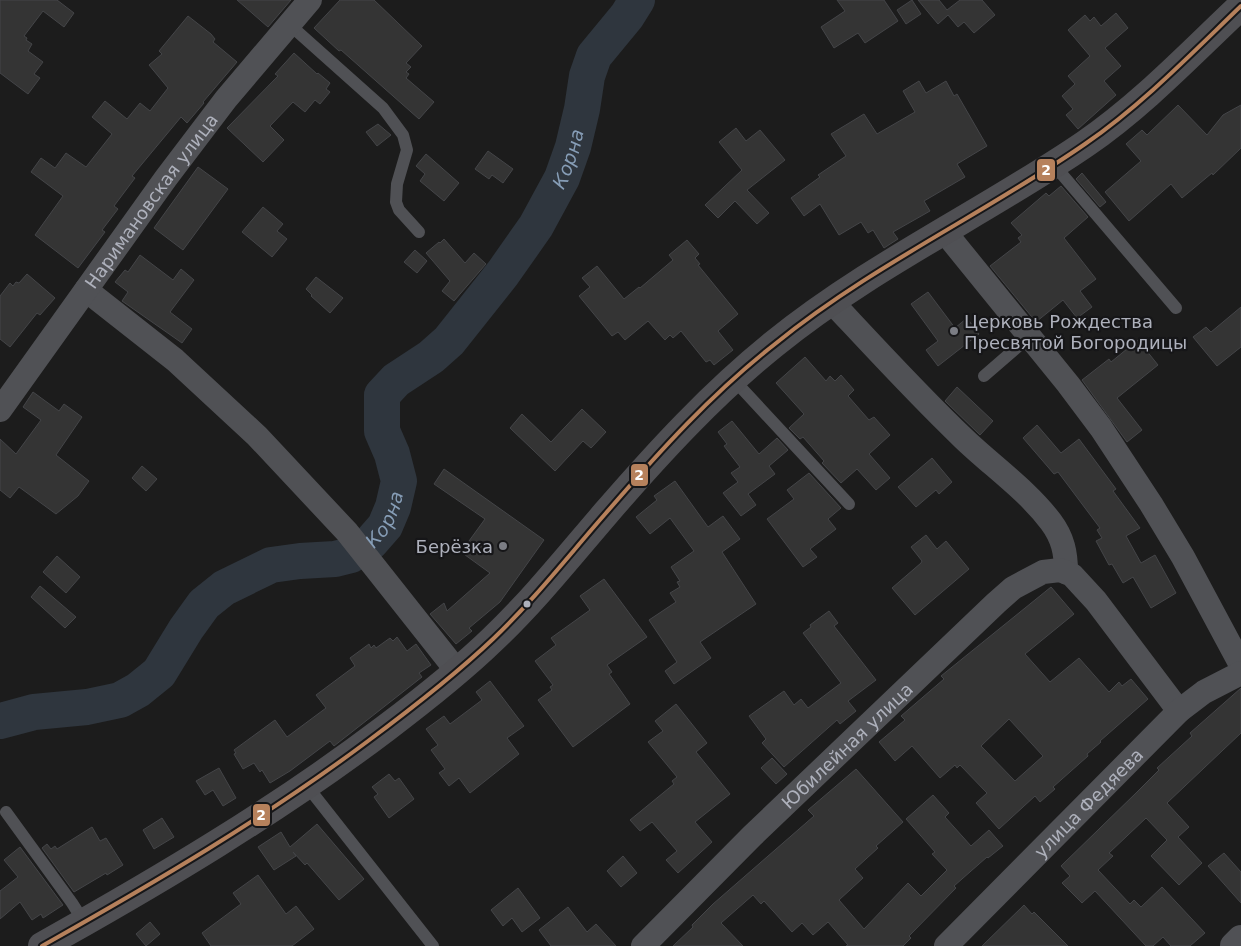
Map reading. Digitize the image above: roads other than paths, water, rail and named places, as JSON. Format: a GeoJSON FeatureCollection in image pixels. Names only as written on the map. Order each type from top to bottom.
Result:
{"type":"FeatureCollection","features":[{"type":"Feature","properties":{"kind":"main road"},"geometry":{"type":"LineString","coordinates":[[42,946],[262,815],[307,786],[361,747],[457,672],[524,609],[652,461],[708,403],[775,343],[832,301],[1054,165],[1123,116],[1241,6]]}},
{"type":"Feature","properties":{"kind":"street","name":"Наримановская улица"},"geometry":{"type":"LineString","coordinates":[[0,410],[166,178],[220,107],[310,0]]}},
{"type":"Feature","properties":{"kind":"street"},"geometry":{"type":"LineString","coordinates":[[944,231],[1086,406],[1151,504],[1183,557],[1241,665]]}},
{"type":"Feature","properties":{"kind":"street"},"geometry":{"type":"LineString","coordinates":[[86,290],[175,360],[257,436],[347,532],[457,672]]}},
{"type":"Feature","properties":{"kind":"street"},"geometry":{"type":"LineString","coordinates":[[832,301],[930,406],[977,452],[1031,500],[1051,522],[1062,538],[1066,552],[1066,572],[1085,588],[1179,711]]}},
{"type":"Feature","properties":{"kind":"street","name":"Юбилейная улица"},"geometry":{"type":"LineString","coordinates":[[643,946],[752,836],[996,603],[1013,588],[1043,572],[1052,570],[1066,572]]}},
{"type":"Feature","properties":{"kind":"street","name":"улица Федяева"},"geometry":{"type":"LineString","coordinates":[[946,946],[1179,711],[1204,692],[1241,673]]}},
{"type":"Feature","properties":{"kind":"street"},"geometry":{"type":"LineString","coordinates":[[1234,946],[1241,940]]}},
{"type":"Feature","properties":{"kind":"lane"},"geometry":{"type":"LineString","coordinates":[[290,25],[383,108],[403,135],[408,150],[397,184],[396,202],[399,210],[419,232]]}},
{"type":"Feature","properties":{"kind":"lane"},"geometry":{"type":"LineString","coordinates":[[1054,165],[1176,308]]}},
{"type":"Feature","properties":{"kind":"lane"},"geometry":{"type":"LineString","coordinates":[[984,376],[1029,337]]}},
{"type":"Feature","properties":{"kind":"lane"},"geometry":{"type":"LineString","coordinates":[[734,379],[849,504]]}},
{"type":"Feature","properties":{"kind":"lane"},"geometry":{"type":"LineString","coordinates":[[307,786],[433,946]]}},
{"type":"Feature","properties":{"kind":"lane"},"geometry":{"type":"LineString","coordinates":[[6,812],[84,922]]}},
{"type":"Feature","properties":{"kind":"waterway","name":"Корна"},"geometry":{"type":"LineString","coordinates":[[0,721],[34,712],[87,707],[120,700],[138,690],[159,673],[204,604],[224,588],[271,565],[335,559],[351,555],[371,542],[385,526],[393,507],[399,481],[392,454],[382,431],[382,395],[396,380],[431,357],[449,341],[503,273],[536,226],[562,178],[573,147],[587,76],[594,56],[627,16],[637,0]]}},
{"type":"Feature","properties":{"kind":"place","name":"Церковь Рождества Пресвятой Богородицы"},"geometry":{"type":"Point","coordinates":[954,331]}},
{"type":"Feature","properties":{"kind":"place","name":"Берёзка"},"geometry":{"type":"Point","coordinates":[503,546]}}]}
